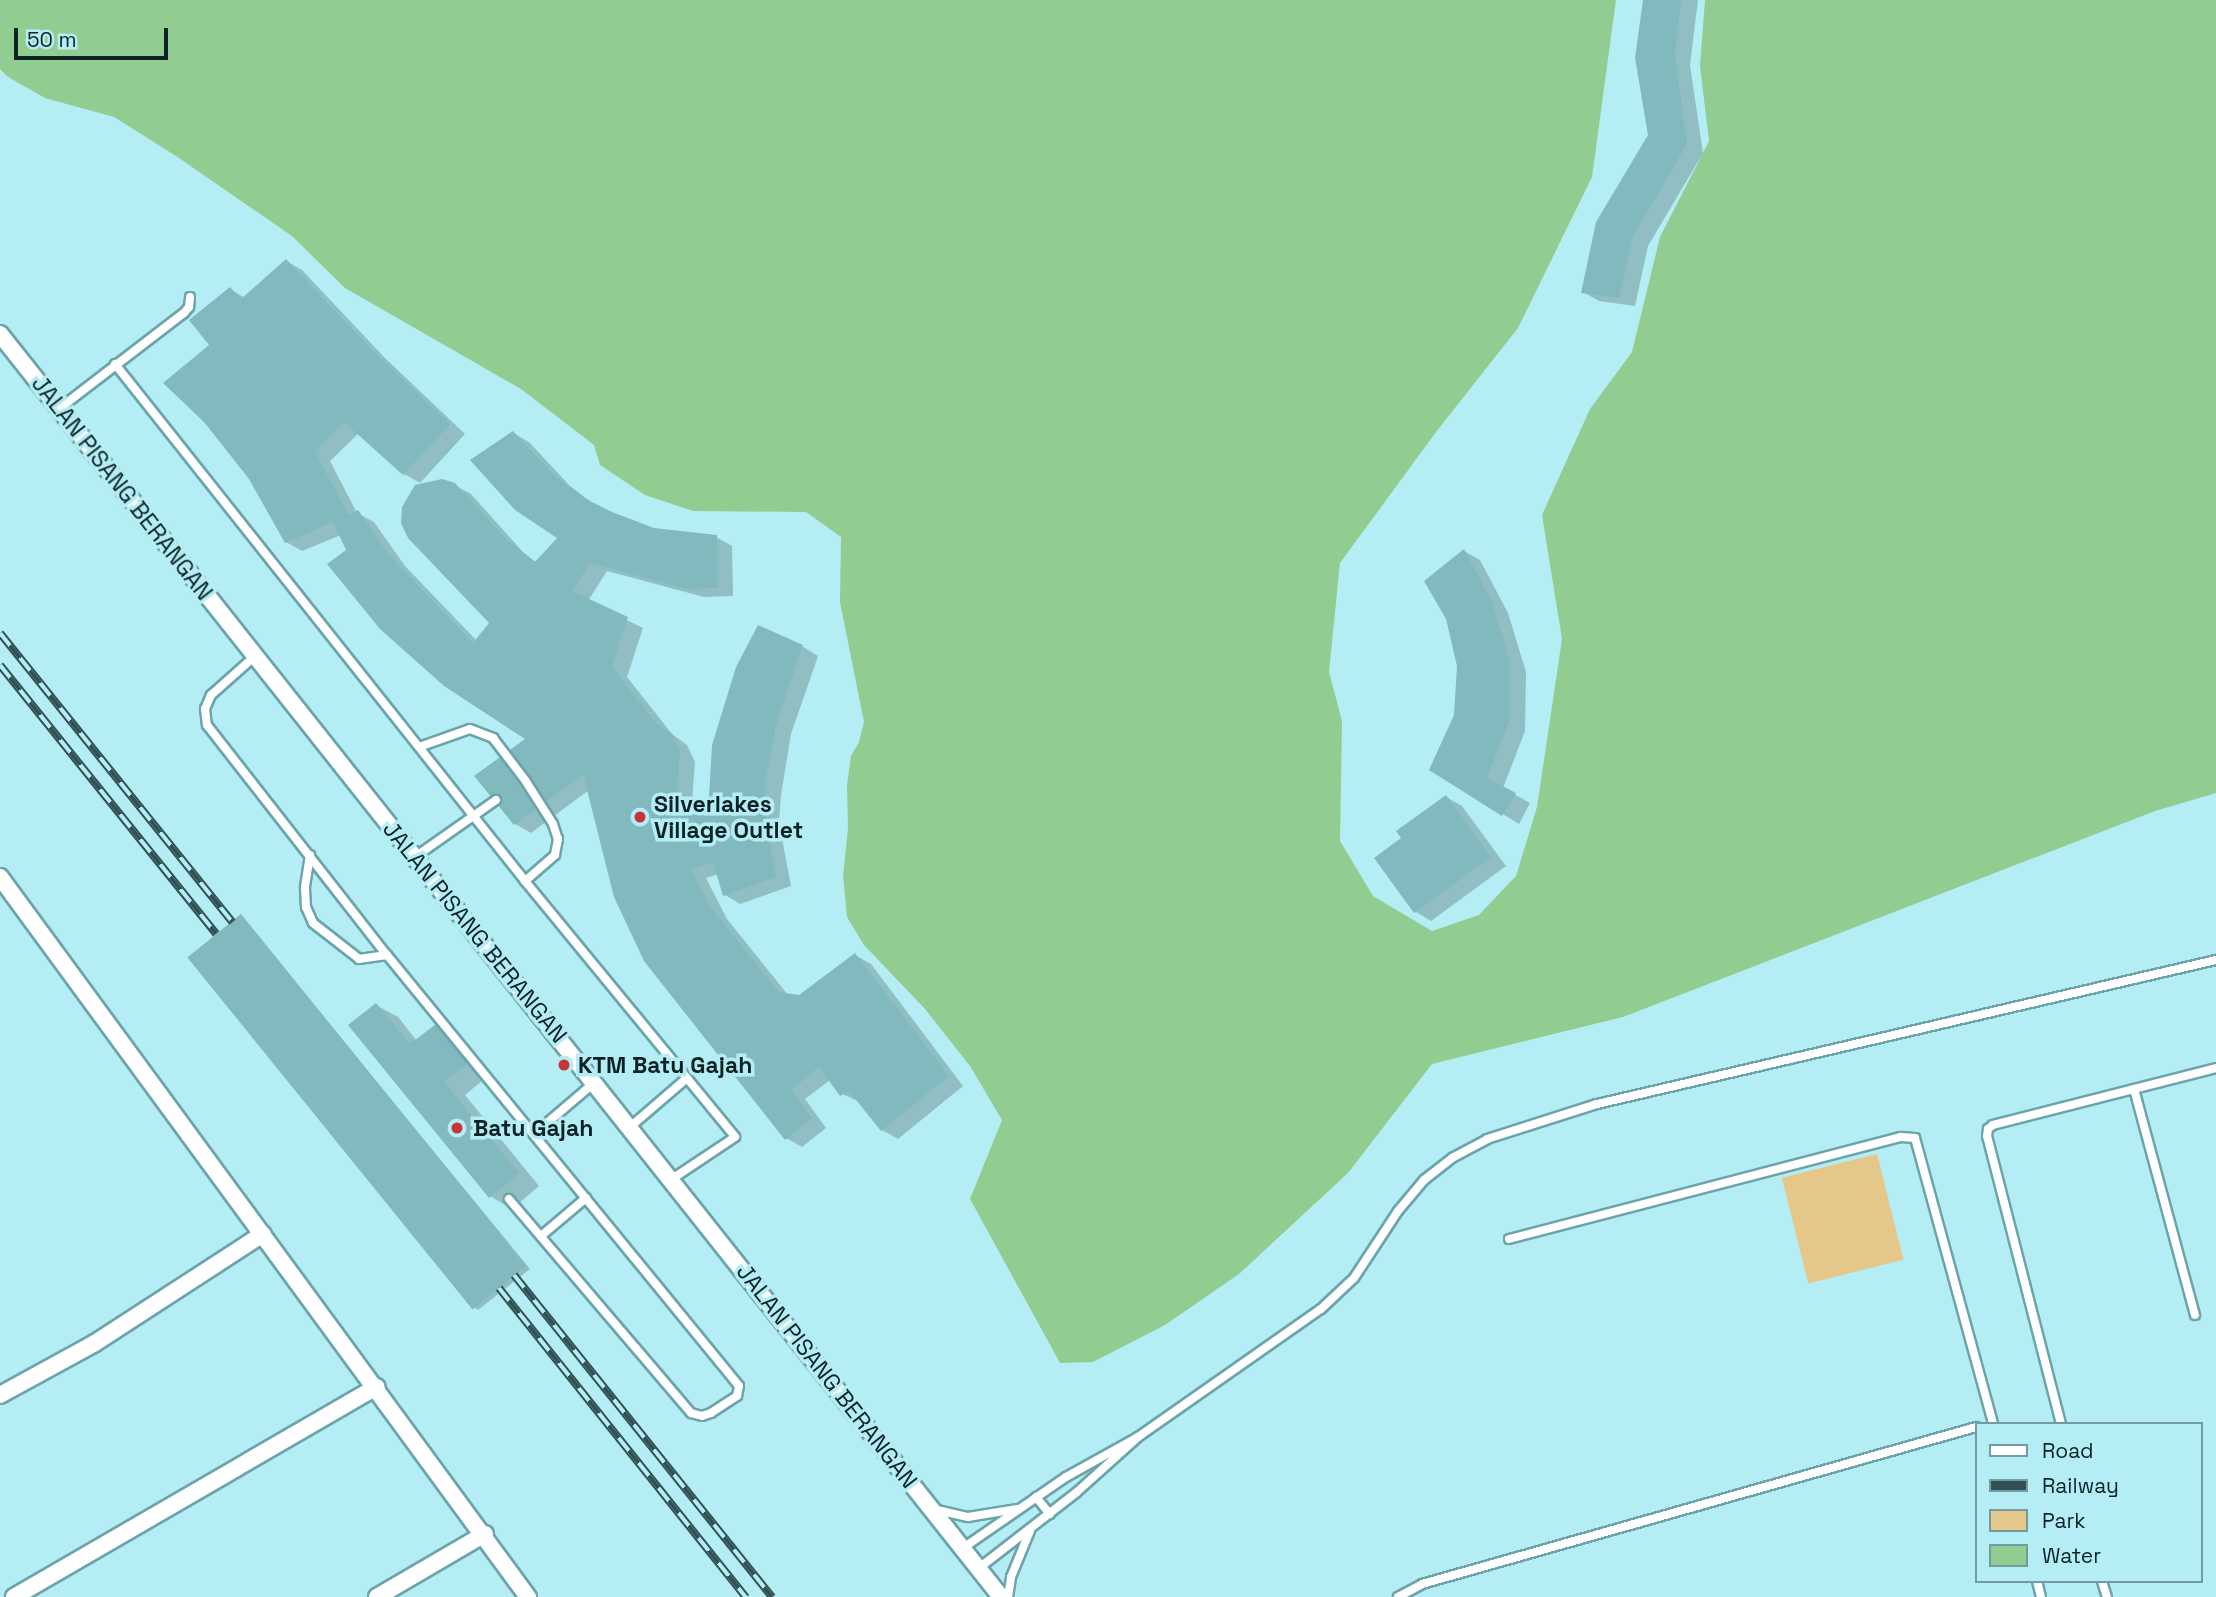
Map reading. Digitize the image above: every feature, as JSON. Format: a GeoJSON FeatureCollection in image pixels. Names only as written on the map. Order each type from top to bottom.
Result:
{"type":"FeatureCollection","features":[{"type":"Feature","properties":{"kind":"street","name":"JALAN PISANG BERANGAN"},"geometry":{"type":"LineString","coordinates":[[0,334],[1001,1597]]}},
{"type":"Feature","properties":{"kind":"street"},"geometry":{"type":"LineString","coordinates":[[0,877],[485,1534],[528,1597]]}},
{"type":"Feature","properties":{"kind":"street"},"geometry":{"type":"LineString","coordinates":[[0,1395],[94,1343],[263,1234]]}},
{"type":"Feature","properties":{"kind":"street"},"geometry":{"type":"LineString","coordinates":[[14,1597],[376,1387]]}},
{"type":"Feature","properties":{"kind":"street"},"geometry":{"type":"LineString","coordinates":[[377,1597],[485,1534]]}},
{"type":"Feature","properties":{"kind":"lane"},"geometry":{"type":"LineString","coordinates":[[60,408],[115,363],[184,313],[189,307],[190,297]]}},
{"type":"Feature","properties":{"kind":"lane"},"geometry":{"type":"LineString","coordinates":[[115,363],[525,881],[735,1137],[672,1179]]}},
{"type":"Feature","properties":{"kind":"lane"},"geometry":{"type":"LineString","coordinates":[[255,656],[211,695],[205,709],[207,725],[387,955],[739,1386],[737,1396],[711,1413],[702,1416],[691,1413],[509,1199]]}},
{"type":"Feature","properties":{"kind":"lane"},"geometry":{"type":"LineString","coordinates":[[419,747],[470,729],[493,738],[539,802],[553,824],[558,839],[555,855],[525,881]]}},
{"type":"Feature","properties":{"kind":"lane"},"geometry":{"type":"LineString","coordinates":[[415,857],[496,800]]}},
{"type":"Feature","properties":{"kind":"lane"},"geometry":{"type":"LineString","coordinates":[[310,855],[305,888],[306,907],[313,923],[335,944],[359,959],[387,955]]}},
{"type":"Feature","properties":{"kind":"lane"},"geometry":{"type":"LineString","coordinates":[[963,1548],[1036,1497],[1138,1437],[1295,1329],[1354,1278],[1398,1211],[1424,1180],[1452,1158],[1487,1139],[1597,1104],[2216,960]]}},
{"type":"Feature","properties":{"kind":"lane"},"geometry":{"type":"LineString","coordinates":[[2060,1422],[1987,1134],[1993,1125],[2216,1068]]}},
{"type":"Feature","properties":{"kind":"lane"},"geometry":{"type":"LineString","coordinates":[[630,1127],[687,1078]]}},
{"type":"Feature","properties":{"kind":"lane"},"geometry":{"type":"LineString","coordinates":[[534,1134],[594,1082]]}},
{"type":"Feature","properties":{"kind":"lane"},"geometry":{"type":"LineString","coordinates":[[2134,1089],[2195,1315]]}},
{"type":"Feature","properties":{"kind":"lane"},"geometry":{"type":"LineString","coordinates":[[1509,1239],[1901,1138],[1915,1138],[1992,1422]]}},
{"type":"Feature","properties":{"kind":"lane"},"geometry":{"type":"LineString","coordinates":[[541,1236],[586,1198]]}},
{"type":"Feature","properties":{"kind":"lane"},"geometry":{"type":"LineString","coordinates":[[1398,1597],[1422,1584],[1974,1428]]}},
{"type":"Feature","properties":{"kind":"lane"},"geometry":{"type":"LineString","coordinates":[[979,1568],[1050,1514],[1138,1437]]}},
{"type":"Feature","properties":{"kind":"lane"},"geometry":{"type":"LineString","coordinates":[[1036,1497],[1050,1514]]}},
{"type":"Feature","properties":{"kind":"lane"},"geometry":{"type":"LineString","coordinates":[[928,1505],[958,1517],[1020,1509]]}},
{"type":"Feature","properties":{"kind":"lane"},"geometry":{"type":"LineString","coordinates":[[1008,1597],[1011,1577],[1031,1528]]}},
{"type":"Feature","properties":{"kind":"green space"},"geometry":{"type":"Polygon","coordinates":[[[1877,1154],[1903,1260],[1808,1283],[1782,1178],[1877,1154]]]}},
{"type":"Feature","properties":{"kind":"water"},"geometry":{"type":"Polygon","coordinates":[[[0,0],[1616,0],[1592,177],[1518,328],[1436,432],[1340,563],[1329,672],[1342,721],[1340,841],[1373,896],[1432,931],[1479,915],[1516,876],[1537,807],[1562,639],[1542,515],[1590,409],[1632,352],[1660,237],[1709,141],[1700,66],[1705,0],[2216,0],[2216,793],[2155,811],[1623,1017],[1432,1064],[1348,1173],[1239,1274],[1165,1325],[1093,1362],[1060,1363],[970,1199],[1002,1120],[970,1066],[925,1009],[864,945],[847,917],[843,876],[848,828],[847,785],[851,756],[859,742],[864,722],[840,602],[841,537],[806,512],[693,511],[645,495],[600,465],[594,445],[521,389],[345,288],[292,236],[176,156],[114,117],[45,98],[8,77],[0,69],[0,0]]]}},
{"type":"Feature","properties":{"kind":"building"},"geometry":{"type":"Polygon","coordinates":[[[1643,0],[1681,0],[1675,55],[1687,144],[1633,236],[1619,298],[1581,293],[1596,222],[1648,135],[1635,58],[1643,0]]]}},
{"type":"Feature","properties":{"kind":"building"},"geometry":{"type":"Polygon","coordinates":[[[286,259],[369,347],[450,424],[403,475],[344,422],[315,451],[348,515],[358,510],[389,555],[473,643],[489,623],[408,538],[401,523],[402,507],[415,485],[442,479],[455,483],[507,540],[535,562],[557,538],[515,510],[470,460],[513,431],[553,474],[584,498],[654,528],[717,535],[718,588],[687,589],[590,563],[572,591],[628,617],[612,667],[656,723],[672,734],[680,751],[675,816],[708,813],[712,745],[736,667],[758,625],[803,645],[776,725],[765,785],[764,812],[776,877],[723,896],[713,862],[691,869],[711,908],[779,992],[799,995],[855,953],[949,1076],[881,1131],[849,1091],[840,1096],[819,1067],[791,1090],[812,1118],[785,1140],[644,961],[614,897],[583,774],[514,825],[474,776],[525,739],[444,686],[380,629],[327,564],[346,550],[333,522],[285,543],[249,479],[204,422],[163,383],[209,345],[189,320],[230,287],[241,299],[286,259]]]}},
{"type":"Feature","properties":{"kind":"building"},"geometry":{"type":"Polygon","coordinates":[[[1464,549],[1492,602],[1510,661],[1509,722],[1487,778],[1516,793],[1502,816],[1429,770],[1454,715],[1457,666],[1446,619],[1424,581],[1464,549]]]}},
{"type":"Feature","properties":{"kind":"building"},"geometry":{"type":"Polygon","coordinates":[[[1446,795],[1491,857],[1414,913],[1374,858],[1401,838],[1396,831],[1446,795]]]}},
{"type":"Feature","properties":{"kind":"building"},"geometry":{"type":"Polygon","coordinates":[[[241,914],[526,1266],[472,1309],[187,957],[241,914]]]}},
{"type":"Feature","properties":{"kind":"building","name":"Batu Gajah"},"geometry":{"type":"Polygon","coordinates":[[[376,1003],[410,1044],[436,1024],[468,1063],[444,1082],[519,1173],[489,1198],[348,1025],[376,1003]]]}},
{"type":"Feature","properties":{"kind":"railway"},"geometry":{"type":"LineString","coordinates":[[0,633],[232,922]]}},
{"type":"Feature","properties":{"kind":"railway"},"geometry":{"type":"LineString","coordinates":[[0,665],[216,934]]}},
{"type":"Feature","properties":{"kind":"railway"},"geometry":{"type":"LineString","coordinates":[[514,1275],[772,1597]]}},
{"type":"Feature","properties":{"kind":"railway"},"geometry":{"type":"LineString","coordinates":[[499,1288],[746,1597]]}},
{"type":"Feature","properties":{"kind":"place","name":"Silverlakes Village Outlet"},"geometry":{"type":"Point","coordinates":[640,817]}},
{"type":"Feature","properties":{"kind":"place","name":"KTM Batu Gajah"},"geometry":{"type":"Point","coordinates":[564,1065]}},
{"type":"Feature","properties":{"kind":"place","name":"Batu Gajah"},"geometry":{"type":"Point","coordinates":[457,1128]}}]}
